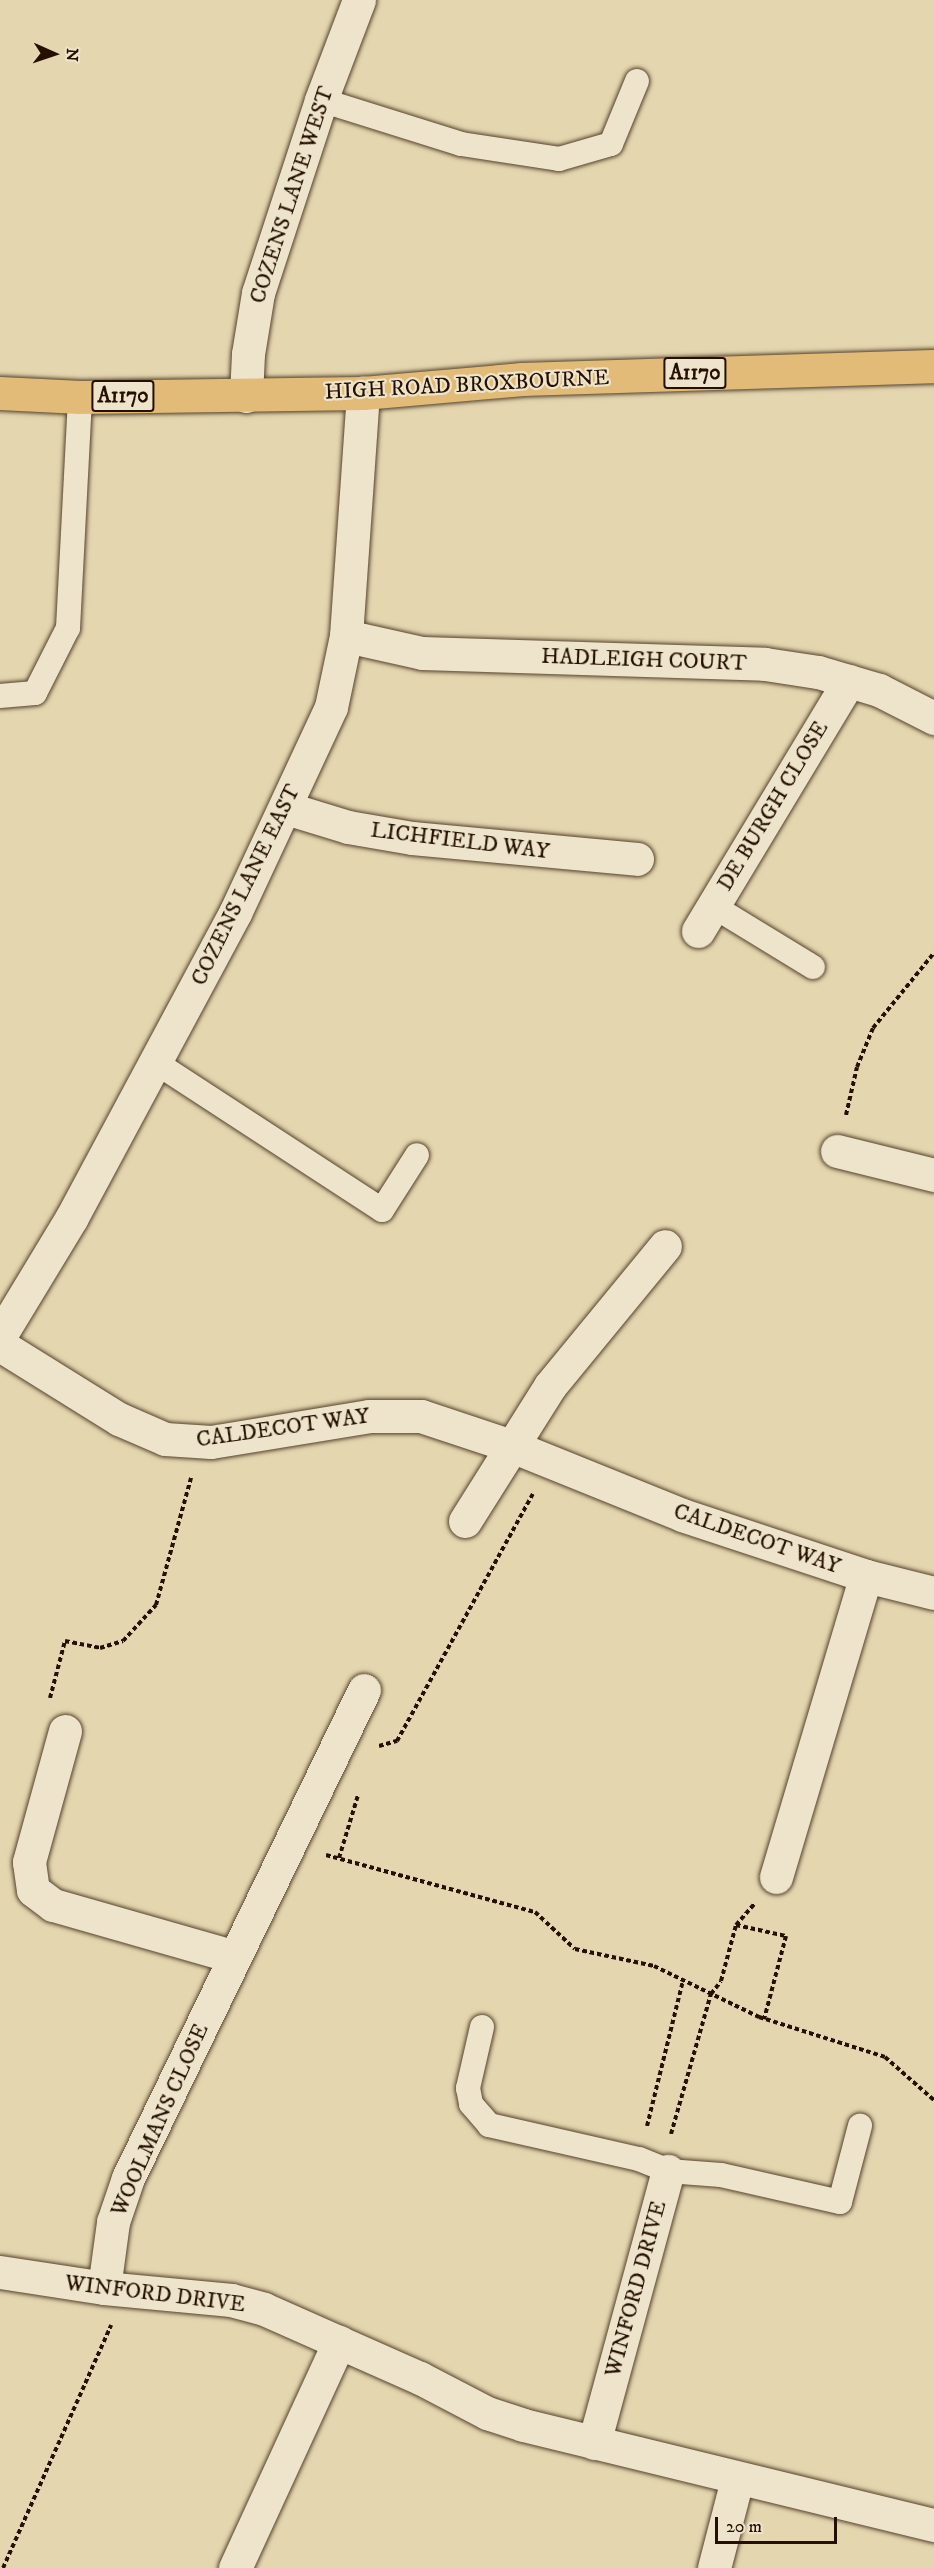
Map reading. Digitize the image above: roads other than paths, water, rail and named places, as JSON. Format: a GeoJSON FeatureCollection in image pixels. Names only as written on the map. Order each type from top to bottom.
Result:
{"type":"FeatureCollection","features":[{"type":"Feature","properties":{"kind":"main road","name":"HIGH ROAD BROXBOURNE"},"geometry":{"type":"LineString","coordinates":[[0,393],[80,397],[363,393],[522,379],[934,366]]}},
{"type":"Feature","properties":{"kind":"street","name":"COZENS LANE WEST"},"geometry":{"type":"LineString","coordinates":[[246,396],[248,354],[258,293],[321,100],[359,0]]}},
{"type":"Feature","properties":{"kind":"street","name":"COZENS LANE EAST"},"geometry":{"type":"LineString","coordinates":[[0,1336],[72,1217],[236,913],[331,707],[346,636],[363,393]]}},
{"type":"Feature","properties":{"kind":"street","name":"HADLEIGH COURT"},"geometry":{"type":"LineString","coordinates":[[346,636],[422,653],[765,664],[849,681],[879,690],[934,718]]}},
{"type":"Feature","properties":{"kind":"street","name":"DE BURGH CLOSE"},"geometry":{"type":"LineString","coordinates":[[705,919],[849,681]]}},
{"type":"Feature","properties":{"kind":"street","name":"LICHFIELD WAY"},"geometry":{"type":"LineString","coordinates":[[286,808],[348,827],[412,838],[637,859]]}},
{"type":"Feature","properties":{"kind":"street"},"geometry":{"type":"LineString","coordinates":[[837,1151],[934,1175]]}},
{"type":"Feature","properties":{"kind":"street"},"geometry":{"type":"LineString","coordinates":[[465,1521],[514,1447],[550,1386],[665,1246]]}},
{"type":"Feature","properties":{"kind":"street","name":"CALDECOT WAY"},"geometry":{"type":"LineString","coordinates":[[0,1345],[118,1419],[165,1439],[200,1442],[398,1413],[443,1422],[514,1447],[682,1515],[866,1576],[934,1593]]}},
{"type":"Feature","properties":{"kind":"street","name":"CALDECOT WAY"},"geometry":{"type":"LineString","coordinates":[[776,1877],[866,1576]]}},
{"type":"Feature","properties":{"kind":"street","name":"WOOLMANS CLOSE"},"geometry":{"type":"LineString","coordinates":[[115,2289],[113,2223],[128,2178],[364,1690]]}},
{"type":"Feature","properties":{"kind":"street"},"geometry":{"type":"LineString","coordinates":[[56,1720],[29,1862],[33,1890],[53,1905],[234,1957]]}},
{"type":"Feature","properties":{"kind":"street","name":"WINFORD DRIVE"},"geometry":{"type":"LineString","coordinates":[[594,2443],[653,2165]]}},
{"type":"Feature","properties":{"kind":"street","name":"WINFORD DRIVE"},"geometry":{"type":"LineString","coordinates":[[0,2272],[115,2289],[231,2300],[264,2309],[339,2342],[487,2413],[737,2480],[934,2525]]}},
{"type":"Feature","properties":{"kind":"street"},"geometry":{"type":"LineString","coordinates":[[235,2568],[339,2342]]}},
{"type":"Feature","properties":{"kind":"street"},"geometry":{"type":"LineString","coordinates":[[714,2568],[737,2480]]}},
{"type":"Feature","properties":{"kind":"lane"},"geometry":{"type":"LineString","coordinates":[[321,100],[461,144],[559,159],[611,144],[637,81]]}},
{"type":"Feature","properties":{"kind":"lane"},"geometry":{"type":"LineString","coordinates":[[0,696],[35,693],[68,628],[80,397]]}},
{"type":"Feature","properties":{"kind":"lane"},"geometry":{"type":"LineString","coordinates":[[705,919],[813,968]]}},
{"type":"Feature","properties":{"kind":"lane"},"geometry":{"type":"LineString","coordinates":[[155,1062],[382,1209],[417,1155]]}},
{"type":"Feature","properties":{"kind":"lane"},"geometry":{"type":"LineString","coordinates":[[482,2027],[468,2088],[471,2104],[489,2125],[653,2165],[721,2175],[840,2202],[860,2126]]}}]}
